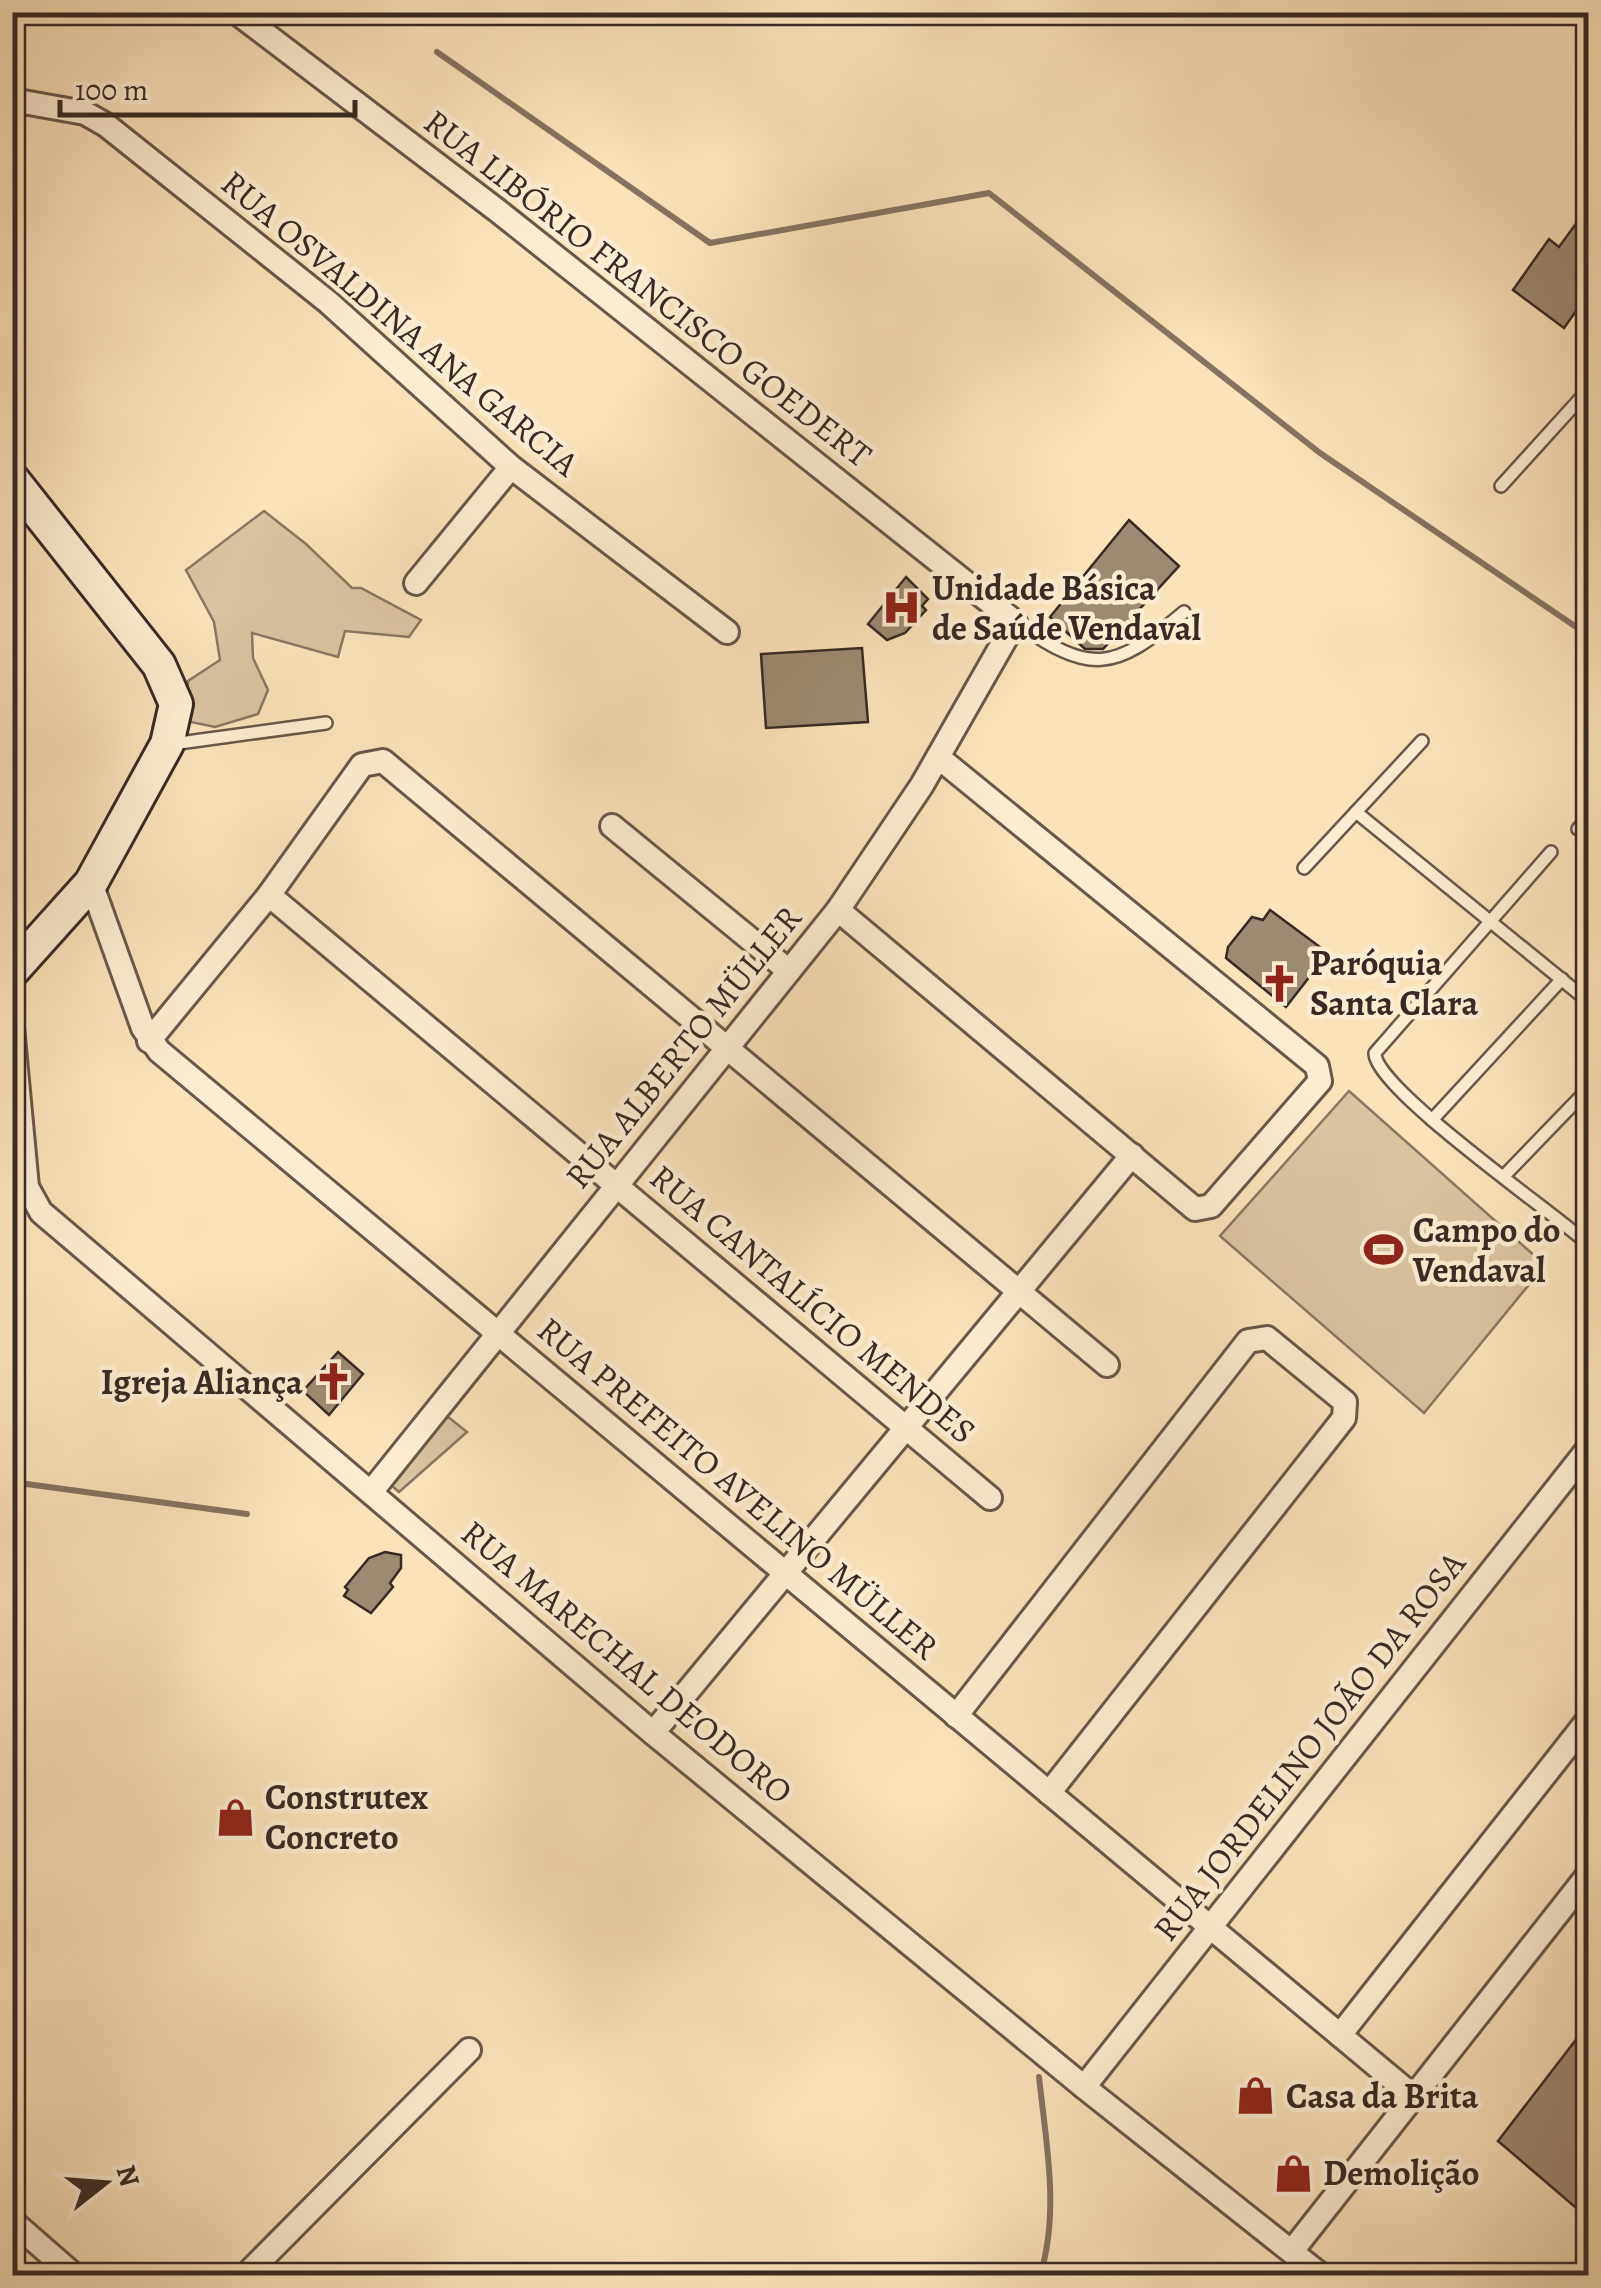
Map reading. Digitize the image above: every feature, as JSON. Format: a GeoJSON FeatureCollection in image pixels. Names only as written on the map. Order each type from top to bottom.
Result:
{"type":"FeatureCollection","features":[{"type":"Feature","properties":{"kind":"main road"},"geometry":{"type":"LineString","coordinates":[[12,480],[164,674],[176,704],[167,744],[91,883],[12,972]]}},
{"type":"Feature","properties":{"kind":"street","name":"RUA LIBÓRIO FRANCISCO GOEDERT"},"geometry":{"type":"LineString","coordinates":[[236,12],[498,211],[1014,622]]}},
{"type":"Feature","properties":{"kind":"street","name":"RUA OSVALDINA ANA GARCIA"},"geometry":{"type":"LineString","coordinates":[[12,100],[85,113],[106,125],[328,302],[511,467],[727,632]]}},
{"type":"Feature","properties":{"kind":"street"},"geometry":{"type":"LineString","coordinates":[[416,582],[511,467]]}},
{"type":"Feature","properties":{"kind":"street","name":"RUA ALBERTO MÜLLER"},"geometry":{"type":"LineString","coordinates":[[370,1492],[838,910],[938,758],[1014,622]]}},
{"type":"Feature","properties":{"kind":"street"},"geometry":{"type":"LineString","coordinates":[[838,910],[1195,1210],[1204,1211],[1320,1081],[1316,1066],[938,758]]}},
{"type":"Feature","properties":{"kind":"street"},"geometry":{"type":"LineString","coordinates":[[150,1041],[268,895],[362,765],[372,760],[383,761],[1107,1364]]}},
{"type":"Feature","properties":{"kind":"street"},"geometry":{"type":"LineString","coordinates":[[612,826],[789,971]]}},
{"type":"Feature","properties":{"kind":"street","name":"RUA PREFEITO AVELINO MÜLLER"},"geometry":{"type":"LineString","coordinates":[[91,883],[150,1041],[1209,1930],[1413,2096]]}},
{"type":"Feature","properties":{"kind":"street","name":"RUA CANTALÍCIO MENDES"},"geometry":{"type":"LineString","coordinates":[[268,895],[990,1498]]}},
{"type":"Feature","properties":{"kind":"street","name":"RUA MARECHAL DEODORO"},"geometry":{"type":"LineString","coordinates":[[12,1026],[27,1187],[41,1212],[653,1733],[1084,2088],[1322,2276]]}},
{"type":"Feature","properties":{"kind":"street"},"geometry":{"type":"LineString","coordinates":[[653,1733],[1132,1156]]}},
{"type":"Feature","properties":{"kind":"street"},"geometry":{"type":"LineString","coordinates":[[956,1716],[1248,1341],[1267,1338],[1344,1402],[1344,1418],[1049,1793]]}},
{"type":"Feature","properties":{"kind":"street","name":"RUA JORDELINO JOÃO DA ROSA"},"geometry":{"type":"LineString","coordinates":[[1084,2088],[1588,1449]]}},
{"type":"Feature","properties":{"kind":"street"},"geometry":{"type":"LineString","coordinates":[[1340,2035],[1588,1720]]}},
{"type":"Feature","properties":{"kind":"street"},"geometry":{"type":"LineString","coordinates":[[1292,2251],[1588,1875]]}},
{"type":"Feature","properties":{"kind":"street"},"geometry":{"type":"LineString","coordinates":[[246,2276],[469,2050]]}},
{"type":"Feature","properties":{"kind":"street"},"geometry":{"type":"LineString","coordinates":[[12,2221],[75,2276]]}},
{"type":"Feature","properties":{"kind":"lane"},"geometry":{"type":"LineString","coordinates":[[1501,486],[1588,390]]}},
{"type":"Feature","properties":{"kind":"lane"},"geometry":{"type":"LineString","coordinates":[[1014,622],[1060,654],[1096,661],[1121,656],[1146,644],[1184,612]]}},
{"type":"Feature","properties":{"kind":"lane"},"geometry":{"type":"LineString","coordinates":[[167,744],[326,724]]}},
{"type":"Feature","properties":{"kind":"lane"},"geometry":{"type":"LineString","coordinates":[[1304,868],[1422,741]]}},
{"type":"Feature","properties":{"kind":"lane"},"geometry":{"type":"LineString","coordinates":[[1356,812],[1588,1002]]}},
{"type":"Feature","properties":{"kind":"lane"},"geometry":{"type":"LineString","coordinates":[[1578,829],[1588,818]]}},
{"type":"Feature","properties":{"kind":"lane"},"geometry":{"type":"LineString","coordinates":[[1551,852],[1375,1054],[1380,1074],[1432,1120],[1588,1241]]}},
{"type":"Feature","properties":{"kind":"lane"},"geometry":{"type":"LineString","coordinates":[[1432,1120],[1562,980]]}},
{"type":"Feature","properties":{"kind":"lane"},"geometry":{"type":"LineString","coordinates":[[1504,1176],[1588,1089]]}},
{"type":"Feature","properties":{"kind":"shaded area"},"geometry":{"type":"Polygon","coordinates":[[[264,511],[352,588],[361,588],[421,620],[409,637],[345,631],[338,657],[252,633],[253,658],[268,690],[258,714],[215,727],[186,721],[188,681],[220,660],[214,622],[186,570],[264,511]]]}},
{"type":"Feature","properties":{"kind":"shaded area","name":"Campo do Vendaval"},"geometry":{"type":"Polygon","coordinates":[[[1349,1091],[1545,1265],[1424,1413],[1220,1236],[1349,1091]]]}},
{"type":"Feature","properties":{"kind":"shaded area"},"geometry":{"type":"Polygon","coordinates":[[[447,1416],[467,1432],[399,1492],[392,1486],[447,1416]]]}},
{"type":"Feature","properties":{"kind":"building"},"geometry":{"type":"Polygon","coordinates":[[[1588,207],[1588,294],[1564,328],[1513,290],[1549,239],[1559,247],[1588,207]]]}},
{"type":"Feature","properties":{"kind":"building"},"geometry":{"type":"Polygon","coordinates":[[[1129,520],[1179,566],[1103,649],[1085,649],[1050,617],[1129,520]]]}},
{"type":"Feature","properties":{"kind":"building","name":"Unidade Básica de Saúde Vendaval"},"geometry":{"type":"Polygon","coordinates":[[[906,577],[928,599],[922,606],[926,610],[905,633],[887,640],[868,624],[906,577]]]}},
{"type":"Feature","properties":{"kind":"building"},"geometry":{"type":"Polygon","coordinates":[[[862,648],[868,722],[766,728],[761,654],[862,648]]]}},
{"type":"Feature","properties":{"kind":"building","name":"Paróquia Santa Clara"},"geometry":{"type":"Polygon","coordinates":[[[1270,910],[1328,953],[1286,1007],[1226,958],[1228,947],[1252,917],[1263,920],[1270,910]]]}},
{"type":"Feature","properties":{"kind":"building","name":"Igreja Aliança"},"geometry":{"type":"Polygon","coordinates":[[[338,1352],[363,1374],[329,1415],[303,1391],[338,1352]]]}},
{"type":"Feature","properties":{"kind":"building"},"geometry":{"type":"Polygon","coordinates":[[[385,1552],[401,1555],[401,1568],[390,1583],[393,1587],[371,1613],[344,1596],[348,1590],[345,1587],[369,1558],[385,1552]]]}},
{"type":"Feature","properties":{"kind":"building"},"geometry":{"type":"Polygon","coordinates":[[[1588,2024],[1588,2218],[1498,2141],[1588,2024]]]}},
{"type":"Feature","properties":{"kind":"waterway"},"geometry":{"type":"LineString","coordinates":[[437,52],[710,243],[989,193],[1320,453],[1588,635]]}},
{"type":"Feature","properties":{"kind":"waterway"},"geometry":{"type":"LineString","coordinates":[[12,1482],[247,1514]]}},
{"type":"Feature","properties":{"kind":"waterway"},"geometry":{"type":"LineString","coordinates":[[1039,2077],[1050,2202],[1040,2276]]}},
{"type":"Feature","properties":{"kind":"place","name":"Unidade Básica de Saúde Vendaval"},"geometry":{"type":"Point","coordinates":[902,608]}},
{"type":"Feature","properties":{"kind":"place","name":"Paróquia Santa Clara"},"geometry":{"type":"Point","coordinates":[1280,983]}},
{"type":"Feature","properties":{"kind":"place","name":"Campo do Vendaval"},"geometry":{"type":"Point","coordinates":[1383,1250]}},
{"type":"Feature","properties":{"kind":"place","name":"Igreja Aliança"},"geometry":{"type":"Point","coordinates":[333,1382]}},
{"type":"Feature","properties":{"kind":"place","name":"Construtex Concreto"},"geometry":{"type":"Point","coordinates":[235,1817]}},
{"type":"Feature","properties":{"kind":"place","name":"Casa da Brita"},"geometry":{"type":"Point","coordinates":[1256,2096]}},
{"type":"Feature","properties":{"kind":"place","name":"Demolição"},"geometry":{"type":"Point","coordinates":[1293,2173]}}]}
